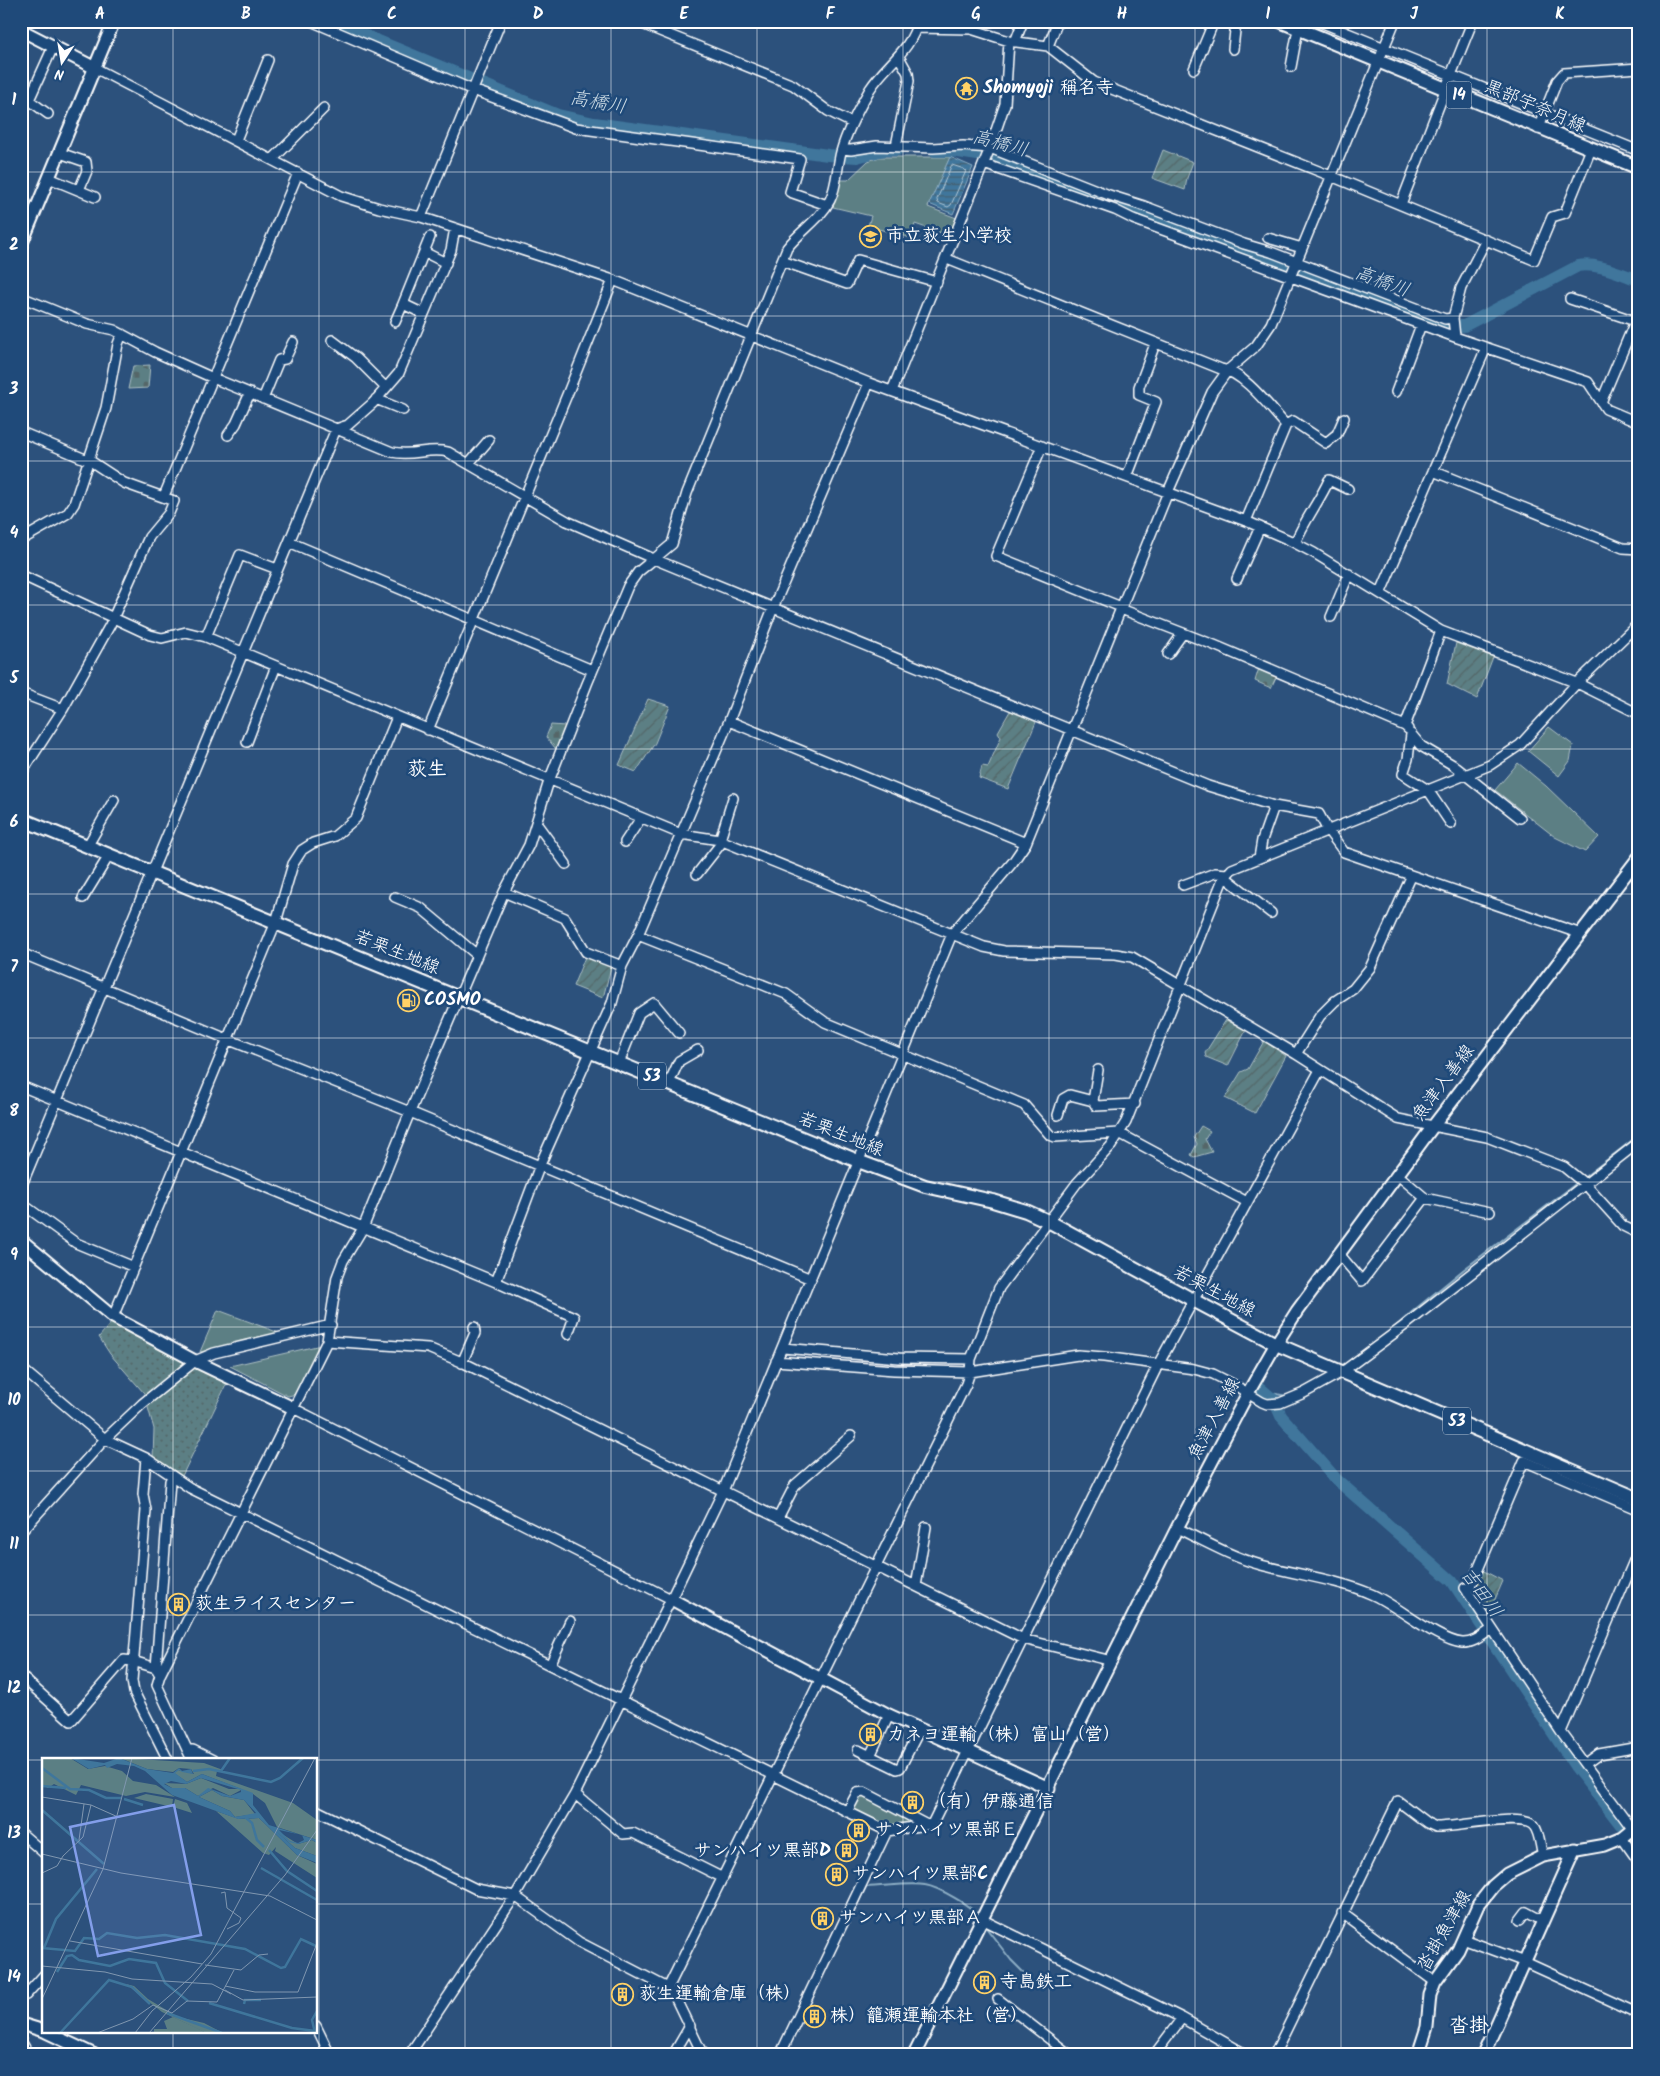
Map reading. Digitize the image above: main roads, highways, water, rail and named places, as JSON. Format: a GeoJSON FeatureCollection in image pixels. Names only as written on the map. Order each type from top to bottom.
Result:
{"type":"FeatureCollection","features":[{"type":"Feature","properties":{"kind":"main road"},"geometry":{"type":"LineString","coordinates":[[21,245],[114,21]]}},
{"type":"Feature","properties":{"kind":"main road","name":"黒部宇奈月線"},"geometry":{"type":"LineString","coordinates":[[1280,21],[1538,129],[1639,168]]}},
{"type":"Feature","properties":{"kind":"main road"},"geometry":{"type":"LineString","coordinates":[[21,30],[95,68]]}},
{"type":"Feature","properties":{"kind":"main road","name":"若栗生地線"},"geometry":{"type":"LineString","coordinates":[[21,819],[858,1161],[944,1192],[994,1201],[1026,1211],[1050,1222],[1276,1344],[1639,1499]]}},
{"type":"Feature","properties":{"kind":"main road","name":"魚津入善線"},"geometry":{"type":"LineString","coordinates":[[914,2055],[1112,1662],[1177,1528],[1276,1344],[1297,1311],[1434,1125],[1639,857]]}},
{"type":"Feature","properties":{"kind":"main road"},"geometry":{"type":"LineString","coordinates":[[21,1240],[114,1317],[195,1361],[293,1408]]}},
{"type":"Feature","properties":{"kind":"main road"},"geometry":{"type":"LineString","coordinates":[[671,1599],[889,1716],[1049,1788]]}},
{"type":"Feature","properties":{"kind":"main road","name":"沓掛魚津線"},"geometry":{"type":"LineString","coordinates":[[1418,2055],[1427,2027],[1430,1994],[1435,1982],[1458,1950],[1478,1905],[1493,1886],[1507,1874],[1543,1856],[1605,1844],[1631,1833]]}},
{"type":"Feature","properties":{"kind":"main road"},"geometry":{"type":"LineString","coordinates":[[1483,2055],[1575,1849]]}},
{"type":"Feature","properties":{"kind":"main road"},"geometry":{"type":"LineString","coordinates":[[21,2024],[42,2031]]}},
{"type":"Feature","properties":{"kind":"main road"},"geometry":{"type":"LineString","coordinates":[[49,2034],[96,2055]]}},
{"type":"Feature","properties":{"kind":"water"},"geometry":{"type":"Polygon","coordinates":[[[950,157],[973,167],[953,214],[929,204],[950,157]]]}},
{"type":"Feature","properties":{"kind":"waterway","name":"高橋川"},"geometry":{"type":"LineString","coordinates":[[330,21],[558,115],[594,123],[828,155],[857,157],[884,150],[897,150]]}},
{"type":"Feature","properties":{"kind":"waterway","name":"高橋川"},"geometry":{"type":"LineString","coordinates":[[935,151],[952,151],[997,158],[1445,326],[1464,326],[1578,266],[1600,267],[1639,280]]}},
{"type":"Feature","properties":{"kind":"waterway"},"geometry":{"type":"LineString","coordinates":[[1582,1179],[1639,1135]]}},
{"type":"Feature","properties":{"kind":"waterway"},"geometry":{"type":"LineString","coordinates":[[1394,1328],[1463,1270],[1578,1182]]}},
{"type":"Feature","properties":{"kind":"waterway","name":"吉田川"},"geometry":{"type":"LineString","coordinates":[[1260,1388],[1274,1400],[1281,1416],[1337,1480],[1452,1581],[1575,1766],[1639,1848]]}},
{"type":"Feature","properties":{"kind":"waterway"},"geometry":{"type":"LineString","coordinates":[[1265,1392],[1287,1396]]}},
{"type":"Feature","properties":{"kind":"waterway"},"geometry":{"type":"LineString","coordinates":[[846,1928],[866,1887],[911,1884],[931,1886],[962,1903],[979,1917]]}},
{"type":"Feature","properties":{"kind":"waterway"},"geometry":{"type":"LineString","coordinates":[[984,1925],[1011,1960],[1023,1972]]}},
{"type":"Feature","properties":{"kind":"place","name":"Shomyoji 稱名寺"},"geometry":{"type":"Point","coordinates":[967,88]}},
{"type":"Feature","properties":{"kind":"place","name":"市立荻生小学校"},"geometry":{"type":"Point","coordinates":[870,236]}},
{"type":"Feature","properties":{"kind":"place","name":"COSMO"},"geometry":{"type":"Point","coordinates":[408,1000]}},
{"type":"Feature","properties":{"kind":"place","name":"荻生ライスセンター"},"geometry":{"type":"Point","coordinates":[179,1604]}},
{"type":"Feature","properties":{"kind":"place","name":"カネヨ運輸（株）富山（営）"},"geometry":{"type":"Point","coordinates":[871,1735]}},
{"type":"Feature","properties":{"kind":"place","name":"（有）伊藤通信"},"geometry":{"type":"Point","coordinates":[912,1802]}},
{"type":"Feature","properties":{"kind":"place","name":"サンハイツ黒部Ｅ"},"geometry":{"type":"Point","coordinates":[859,1830]}},
{"type":"Feature","properties":{"kind":"place","name":"サンハイツ黒部D"},"geometry":{"type":"Point","coordinates":[847,1851]}},
{"type":"Feature","properties":{"kind":"place","name":"サンハイツ黒部C"},"geometry":{"type":"Point","coordinates":[836,1874]}},
{"type":"Feature","properties":{"kind":"place","name":"サンハイツ黒部Ａ"},"geometry":{"type":"Point","coordinates":[823,1918]}},
{"type":"Feature","properties":{"kind":"place","name":"寺島鉄工"},"geometry":{"type":"Point","coordinates":[984,1982]}},
{"type":"Feature","properties":{"kind":"place","name":"荻生運輸倉庫（株）"},"geometry":{"type":"Point","coordinates":[623,1994]}},
{"type":"Feature","properties":{"kind":"place","name":"株）籠瀬運輸本社（営）"},"geometry":{"type":"Point","coordinates":[814,2016]}},
{"type":"Feature","properties":{"kind":"district","name":"荻生"},"geometry":{"type":"Point","coordinates":[427,770]}},
{"type":"Feature","properties":{"kind":"district","name":"沓掛"},"geometry":{"type":"Point","coordinates":[1469,2027]}}]}
